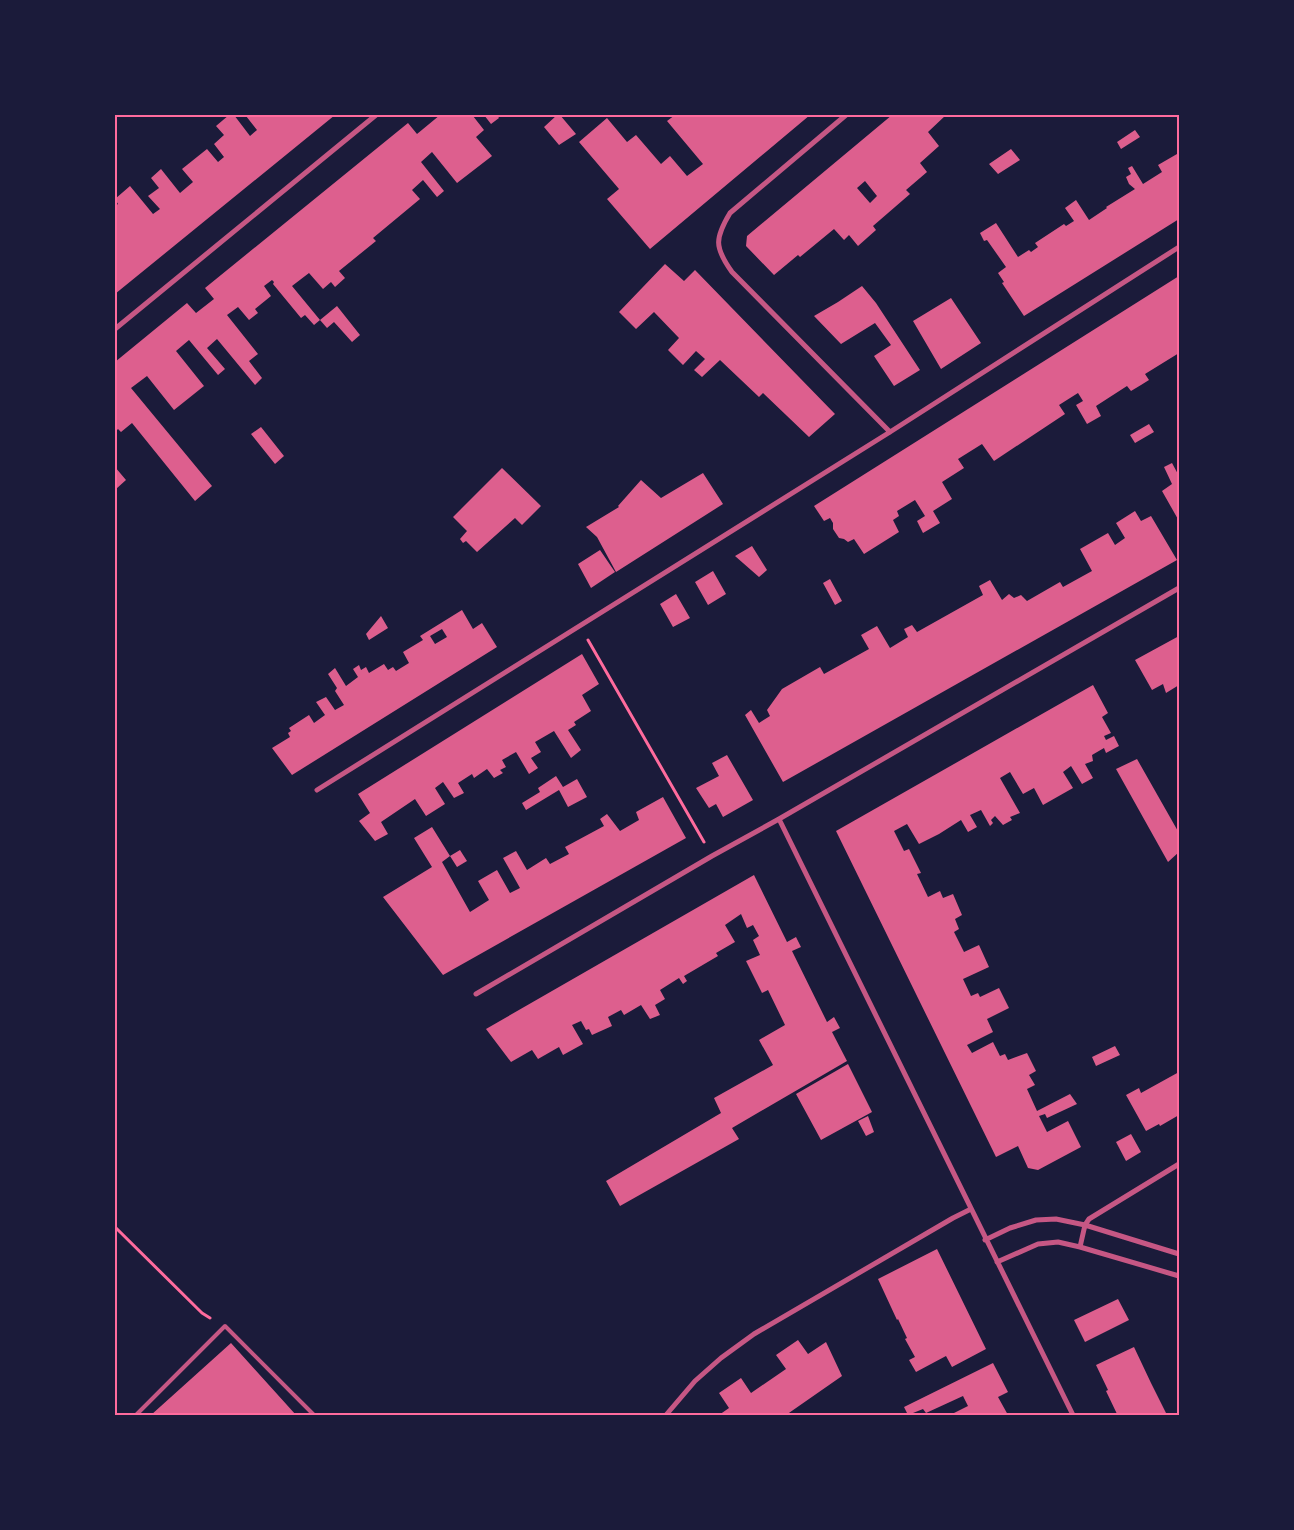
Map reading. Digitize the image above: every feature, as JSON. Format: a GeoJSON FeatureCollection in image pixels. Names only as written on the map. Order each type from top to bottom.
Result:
{"type":"FeatureCollection","features":[{"type":"Feature","properties":{"kind":"street"},"geometry":{"type":"LineString","coordinates":[[115,329],[376,115]]}},
{"type":"Feature","properties":{"kind":"street"},"geometry":{"type":"LineString","coordinates":[[846,115],[730,212],[720,229],[718,244],[722,258],[732,272],[890,432]]}},
{"type":"Feature","properties":{"kind":"street"},"geometry":{"type":"LineString","coordinates":[[317,790],[890,432],[1179,247]]}},
{"type":"Feature","properties":{"kind":"street"},"geometry":{"type":"LineString","coordinates":[[476,994],[1179,588]]}},
{"type":"Feature","properties":{"kind":"street"},"geometry":{"type":"LineString","coordinates":[[779,819],[985,1240],[1073,1415]]}},
{"type":"Feature","properties":{"kind":"street"},"geometry":{"type":"LineString","coordinates":[[1080,1247],[1085,1225],[1089,1219],[1179,1164]]}},
{"type":"Feature","properties":{"kind":"street"},"geometry":{"type":"LineString","coordinates":[[666,1415],[695,1381],[754,1334],[971,1209]]}},
{"type":"Feature","properties":{"kind":"street"},"geometry":{"type":"LineString","coordinates":[[985,1240],[1010,1228],[1036,1220],[1056,1219],[1085,1225],[1179,1254]]}},
{"type":"Feature","properties":{"kind":"street"},"geometry":{"type":"LineString","coordinates":[[997,1262],[1038,1244],[1058,1242],[1179,1276]]}},
{"type":"Feature","properties":{"kind":"lane"},"geometry":{"type":"LineString","coordinates":[[136,1415],[225,1326],[314,1415]]}},
{"type":"Feature","properties":{"kind":"path"},"geometry":{"type":"LineString","coordinates":[[580,626],[712,856]]}},
{"type":"Feature","properties":{"kind":"path"},"geometry":{"type":"LineString","coordinates":[[115,1227],[202,1314],[225,1326]]}},
{"type":"Feature","properties":{"kind":"building"},"geometry":{"type":"Polygon","coordinates":[[[229,115],[234,115],[250,136],[257,130],[246,116],[248,115],[335,115],[115,294],[115,206],[118,204],[115,199],[130,186],[153,214],[160,209],[148,196],[159,188],[151,178],[161,169],[180,193],[193,182],[182,169],[207,149],[218,162],[224,157],[214,144],[224,135],[216,126],[229,115]]]}},
{"type":"Feature","properties":{"kind":"building"},"geometry":{"type":"Polygon","coordinates":[[[440,115],[474,115],[484,130],[476,137],[492,156],[457,183],[432,152],[421,162],[444,191],[437,197],[423,180],[412,190],[420,199],[373,238],[376,241],[339,271],[345,278],[335,287],[331,282],[323,289],[309,273],[292,286],[320,320],[314,325],[305,315],[301,318],[273,284],[272,280],[264,286],[271,296],[255,309],[258,313],[249,320],[238,307],[227,315],[258,354],[249,361],[262,378],[255,385],[217,339],[207,348],[225,369],[218,375],[189,340],[176,351],[204,386],[174,410],[147,376],[131,388],[212,486],[195,501],[132,423],[121,432],[118,429],[115,432],[115,362],[187,303],[196,313],[214,299],[205,288],[408,123],[417,134],[440,115]]]}},
{"type":"Feature","properties":{"kind":"building"},"geometry":{"type":"Polygon","coordinates":[[[484,115],[497,115],[499,118],[491,124],[484,115]]]}},
{"type":"Feature","properties":{"kind":"building"},"geometry":{"type":"Polygon","coordinates":[[[557,115],[560,115],[576,134],[559,145],[544,127],[557,115]]]}},
{"type":"Feature","properties":{"kind":"building"},"geometry":{"type":"Polygon","coordinates":[[[675,115],[810,115],[650,249],[607,199],[619,189],[579,142],[607,118],[627,142],[636,135],[661,164],[670,156],[687,176],[703,164],[667,121],[675,115]]]}},
{"type":"Feature","properties":{"kind":"building"},"geometry":{"type":"Polygon","coordinates":[[[892,115],[946,115],[928,132],[939,146],[920,163],[927,172],[906,190],[910,194],[873,226],[876,230],[858,246],[849,235],[844,240],[834,229],[800,257],[798,255],[774,275],[746,246],[747,236],[892,115]],[[865,181],[857,188],[870,203],[877,196],[865,181]]]}},
{"type":"Feature","properties":{"kind":"building"},"geometry":{"type":"Polygon","coordinates":[[[1135,130],[1140,137],[1121,149],[1117,142],[1135,130]]]}},
{"type":"Feature","properties":{"kind":"building"},"geometry":{"type":"Polygon","coordinates":[[[1011,149],[1020,160],[998,174],[989,164],[1011,149]]]}},
{"type":"Feature","properties":{"kind":"building"},"geometry":{"type":"Polygon","coordinates":[[[1177,154],[1179,157],[1179,219],[1024,316],[1002,283],[1004,282],[998,273],[1006,267],[987,240],[984,241],[980,233],[996,223],[1018,257],[1029,250],[1031,252],[1038,247],[1035,243],[1064,224],[1066,226],[1074,221],[1065,208],[1076,200],[1089,220],[1135,189],[1129,184],[1126,177],[1131,174],[1128,168],[1132,166],[1143,184],[1162,172],[1158,165],[1177,154]]]}},
{"type":"Feature","properties":{"kind":"building"},"geometry":{"type":"Polygon","coordinates":[[[665,264],[684,281],[695,270],[835,414],[809,437],[763,393],[759,397],[720,360],[702,377],[694,370],[705,359],[696,351],[683,365],[668,350],[679,338],[654,312],[636,329],[619,312],[665,264]]]}},
{"type":"Feature","properties":{"kind":"building"},"geometry":{"type":"Polygon","coordinates":[[[1179,276],[1179,353],[1145,374],[1149,380],[1131,391],[1127,386],[1096,406],[1101,416],[1087,424],[1076,405],[1083,401],[1078,393],[1059,405],[1065,414],[994,461],[982,444],[958,459],[964,468],[942,482],[952,499],[933,511],[940,523],[923,533],[917,521],[925,516],[915,500],[897,511],[899,516],[893,520],[899,532],[864,554],[854,539],[848,542],[839,538],[833,529],[833,523],[830,518],[824,521],[814,506],[1179,276]]]}},
{"type":"Feature","properties":{"kind":"building"},"geometry":{"type":"Polygon","coordinates":[[[862,286],[876,303],[920,370],[894,386],[874,356],[891,345],[875,323],[841,344],[814,316],[862,286]]]}},
{"type":"Feature","properties":{"kind":"building"},"geometry":{"type":"Polygon","coordinates":[[[951,298],[981,343],[941,369],[913,321],[951,298]]]}},
{"type":"Feature","properties":{"kind":"building"},"geometry":{"type":"Polygon","coordinates":[[[337,306],[360,335],[352,342],[334,322],[327,328],[320,320],[337,306]]]}},
{"type":"Feature","properties":{"kind":"building"},"geometry":{"type":"Polygon","coordinates":[[[1149,424],[1154,432],[1135,443],[1130,435],[1149,424]]]}},
{"type":"Feature","properties":{"kind":"building"},"geometry":{"type":"Polygon","coordinates":[[[261,427],[284,456],[275,464],[251,434],[261,427]]]}},
{"type":"Feature","properties":{"kind":"building"},"geometry":{"type":"Polygon","coordinates":[[[1172,463],[1179,476],[1179,521],[1162,491],[1172,484],[1164,467],[1172,463]]]}},
{"type":"Feature","properties":{"kind":"building"},"geometry":{"type":"Polygon","coordinates":[[[115,467],[126,480],[116,489],[115,487],[115,467]]]}},
{"type":"Feature","properties":{"kind":"building"},"geometry":{"type":"Polygon","coordinates":[[[502,468],[541,506],[522,525],[515,518],[477,552],[466,541],[463,543],[460,539],[467,531],[453,517],[502,468]]]}},
{"type":"Feature","properties":{"kind":"building"},"geometry":{"type":"Polygon","coordinates":[[[703,473],[723,504],[616,572],[597,537],[586,527],[619,507],[641,480],[661,498],[703,473]]]}},
{"type":"Feature","properties":{"kind":"building"},"geometry":{"type":"Polygon","coordinates":[[[1135,511],[1141,521],[1151,516],[1177,560],[783,782],[745,715],[751,710],[759,723],[770,716],[767,710],[782,689],[820,667],[824,674],[869,649],[861,635],[877,626],[890,648],[908,637],[904,629],[912,625],[917,632],[983,595],[979,586],[990,580],[1002,600],[1009,594],[1014,598],[1021,595],[1027,601],[1060,582],[1063,587],[1092,571],[1080,549],[1108,533],[1115,545],[1125,538],[1116,523],[1135,511]]]}},
{"type":"Feature","properties":{"kind":"building"},"geometry":{"type":"Polygon","coordinates":[[[752,546],[767,570],[759,577],[735,556],[752,546]]]}},
{"type":"Feature","properties":{"kind":"building"},"geometry":{"type":"Polygon","coordinates":[[[600,550],[615,572],[591,588],[578,564],[600,550]]]}},
{"type":"Feature","properties":{"kind":"building"},"geometry":{"type":"Polygon","coordinates":[[[713,571],[726,594],[708,605],[695,582],[713,571]]]}},
{"type":"Feature","properties":{"kind":"building"},"geometry":{"type":"Polygon","coordinates":[[[830,579],[842,601],[835,605],[823,583],[830,579]]]}},
{"type":"Feature","properties":{"kind":"building"},"geometry":{"type":"Polygon","coordinates":[[[676,594],[690,618],[673,627],[660,604],[676,594]]]}},
{"type":"Feature","properties":{"kind":"building"},"geometry":{"type":"Polygon","coordinates":[[[462,610],[473,629],[482,623],[497,647],[292,775],[272,748],[290,737],[288,733],[291,731],[289,728],[309,715],[314,723],[325,715],[316,702],[326,697],[335,710],[344,705],[335,691],[337,688],[328,674],[335,668],[346,686],[358,677],[353,669],[359,665],[361,670],[366,667],[369,673],[384,664],[388,670],[393,667],[396,671],[409,663],[403,652],[423,640],[420,636],[462,610]],[[442,629],[430,636],[435,644],[447,637],[442,629]]]}},
{"type":"Feature","properties":{"kind":"building"},"geometry":{"type":"Polygon","coordinates":[[[381,616],[388,628],[369,640],[366,634],[381,616]]]}},
{"type":"Feature","properties":{"kind":"building"},"geometry":{"type":"Polygon","coordinates":[[[1179,636],[1179,685],[1166,693],[1163,684],[1152,690],[1135,660],[1179,636]]]}},
{"type":"Feature","properties":{"kind":"building"},"geometry":{"type":"Polygon","coordinates":[[[582,654],[599,684],[582,695],[591,711],[574,722],[576,725],[568,730],[581,750],[571,758],[554,731],[535,742],[541,752],[531,758],[538,768],[529,774],[516,752],[502,760],[506,767],[500,770],[503,773],[494,778],[487,769],[474,778],[472,774],[458,783],[464,793],[454,798],[443,782],[435,788],[445,804],[426,816],[415,799],[381,822],[388,834],[375,841],[359,821],[370,813],[358,794],[582,654]]]}},
{"type":"Feature","properties":{"kind":"building"},"geometry":{"type":"Polygon","coordinates":[[[1093,685],[1108,713],[1102,717],[1111,733],[1104,736],[1106,740],[1114,736],[1119,746],[1106,753],[1104,748],[1092,755],[1093,761],[1085,764],[1093,778],[1082,784],[1071,766],[1063,772],[1073,788],[1043,805],[1034,788],[1023,794],[1010,772],[1000,778],[1020,813],[1010,817],[1012,820],[1003,825],[995,816],[991,820],[993,823],[990,826],[981,810],[970,815],[977,827],[968,832],[961,820],[919,844],[907,824],[894,831],[904,851],[909,849],[921,873],[917,874],[928,897],[940,891],[943,898],[953,894],[962,915],[955,919],[959,929],[954,932],[964,952],[979,945],[989,967],[963,979],[971,996],[978,993],[980,997],[999,988],[1009,1008],[987,1019],[993,1032],[967,1045],[972,1053],[993,1042],[1000,1056],[1005,1054],[1008,1060],[1027,1053],[1036,1071],[1029,1075],[1035,1085],[1027,1089],[1037,1111],[1070,1094],[1077,1104],[1047,1118],[1045,1114],[1039,1116],[1047,1132],[1068,1121],[1081,1147],[1038,1170],[1028,1168],[1018,1146],[996,1157],[836,831],[1093,685]]]}},
{"type":"Feature","properties":{"kind":"building"},"geometry":{"type":"Polygon","coordinates":[[[727,755],[753,800],[723,817],[716,804],[709,808],[696,788],[719,776],[712,763],[727,755]]]}},
{"type":"Feature","properties":{"kind":"building"},"geometry":{"type":"Polygon","coordinates":[[[1137,759],[1179,833],[1179,852],[1168,862],[1116,769],[1137,759]]]}},
{"type":"Feature","properties":{"kind":"building"},"geometry":{"type":"Polygon","coordinates":[[[556,776],[563,787],[577,779],[587,797],[568,807],[559,790],[526,810],[522,803],[540,792],[538,788],[556,776]]]}},
{"type":"Feature","properties":{"kind":"building"},"geometry":{"type":"Polygon","coordinates":[[[663,797],[686,838],[443,975],[383,897],[432,867],[414,838],[432,827],[450,856],[442,862],[470,912],[489,900],[478,881],[497,870],[510,893],[520,888],[503,858],[516,851],[527,870],[546,858],[550,864],[569,854],[565,847],[604,826],[600,819],[607,814],[620,831],[639,820],[636,812],[663,797]]]}},
{"type":"Feature","properties":{"kind":"building"},"geometry":{"type":"Polygon","coordinates":[[[460,850],[467,861],[457,867],[450,856],[460,850]]]}},
{"type":"Feature","properties":{"kind":"building"},"geometry":{"type":"Polygon","coordinates":[[[754,875],[787,942],[796,937],[801,947],[792,951],[827,1022],[834,1017],[840,1028],[832,1032],[847,1061],[732,1128],[739,1139],[620,1206],[606,1181],[721,1113],[714,1098],[773,1065],[759,1040],[785,1025],[768,990],[762,993],[746,961],[760,955],[753,940],[759,936],[753,925],[747,928],[741,914],[725,925],[735,942],[716,953],[718,956],[684,976],[687,981],[683,984],[679,978],[660,990],[665,999],[655,1005],[660,1015],[650,1019],[641,1005],[624,1015],[621,1010],[608,1017],[612,1026],[592,1035],[589,1029],[586,1030],[581,1021],[572,1025],[583,1044],[563,1055],[559,1047],[538,1059],[532,1050],[511,1062],[486,1029],[754,875]]]}},
{"type":"Feature","properties":{"kind":"building"},"geometry":{"type":"Polygon","coordinates":[[[1115,1046],[1120,1055],[1096,1066],[1092,1057],[1115,1046]]]}},
{"type":"Feature","properties":{"kind":"building"},"geometry":{"type":"Polygon","coordinates":[[[848,1064],[872,1112],[821,1140],[796,1094],[848,1064]]]}},
{"type":"Feature","properties":{"kind":"building"},"geometry":{"type":"Polygon","coordinates":[[[1179,1072],[1179,1115],[1160,1126],[1159,1124],[1146,1131],[1126,1095],[1139,1088],[1141,1093],[1179,1072]]]}},
{"type":"Feature","properties":{"kind":"building"},"geometry":{"type":"Polygon","coordinates":[[[868,1116],[874,1132],[866,1136],[858,1121],[868,1116]]]}},
{"type":"Feature","properties":{"kind":"building"},"geometry":{"type":"Polygon","coordinates":[[[1131,1134],[1141,1152],[1126,1161],[1116,1142],[1131,1134]]]}},
{"type":"Feature","properties":{"kind":"building"},"geometry":{"type":"Polygon","coordinates":[[[937,1249],[986,1349],[952,1367],[946,1356],[916,1372],[909,1360],[915,1357],[878,1279],[937,1249]]]}},
{"type":"Feature","properties":{"kind":"building"},"geometry":{"type":"Polygon","coordinates":[[[1118,1299],[1129,1320],[1085,1342],[1074,1320],[1118,1299]]]}},
{"type":"Feature","properties":{"kind":"building"},"geometry":{"type":"Polygon","coordinates":[[[798,1340],[808,1354],[826,1342],[842,1376],[786,1415],[719,1415],[729,1408],[719,1393],[741,1378],[751,1393],[786,1369],[776,1355],[798,1340]]]}},
{"type":"Feature","properties":{"kind":"building"},"geometry":{"type":"Polygon","coordinates":[[[231,1343],[296,1415],[151,1415],[231,1343]]]}},
{"type":"Feature","properties":{"kind":"building"},"geometry":{"type":"Polygon","coordinates":[[[1134,1347],[1167,1415],[1117,1414],[1096,1365],[1134,1347]]]}},
{"type":"Feature","properties":{"kind":"building"},"geometry":{"type":"Polygon","coordinates":[[[993,1363],[1008,1392],[998,1397],[1008,1415],[953,1415],[968,1406],[963,1396],[926,1413],[923,1409],[908,1415],[904,1407],[993,1363]]]}}]}
